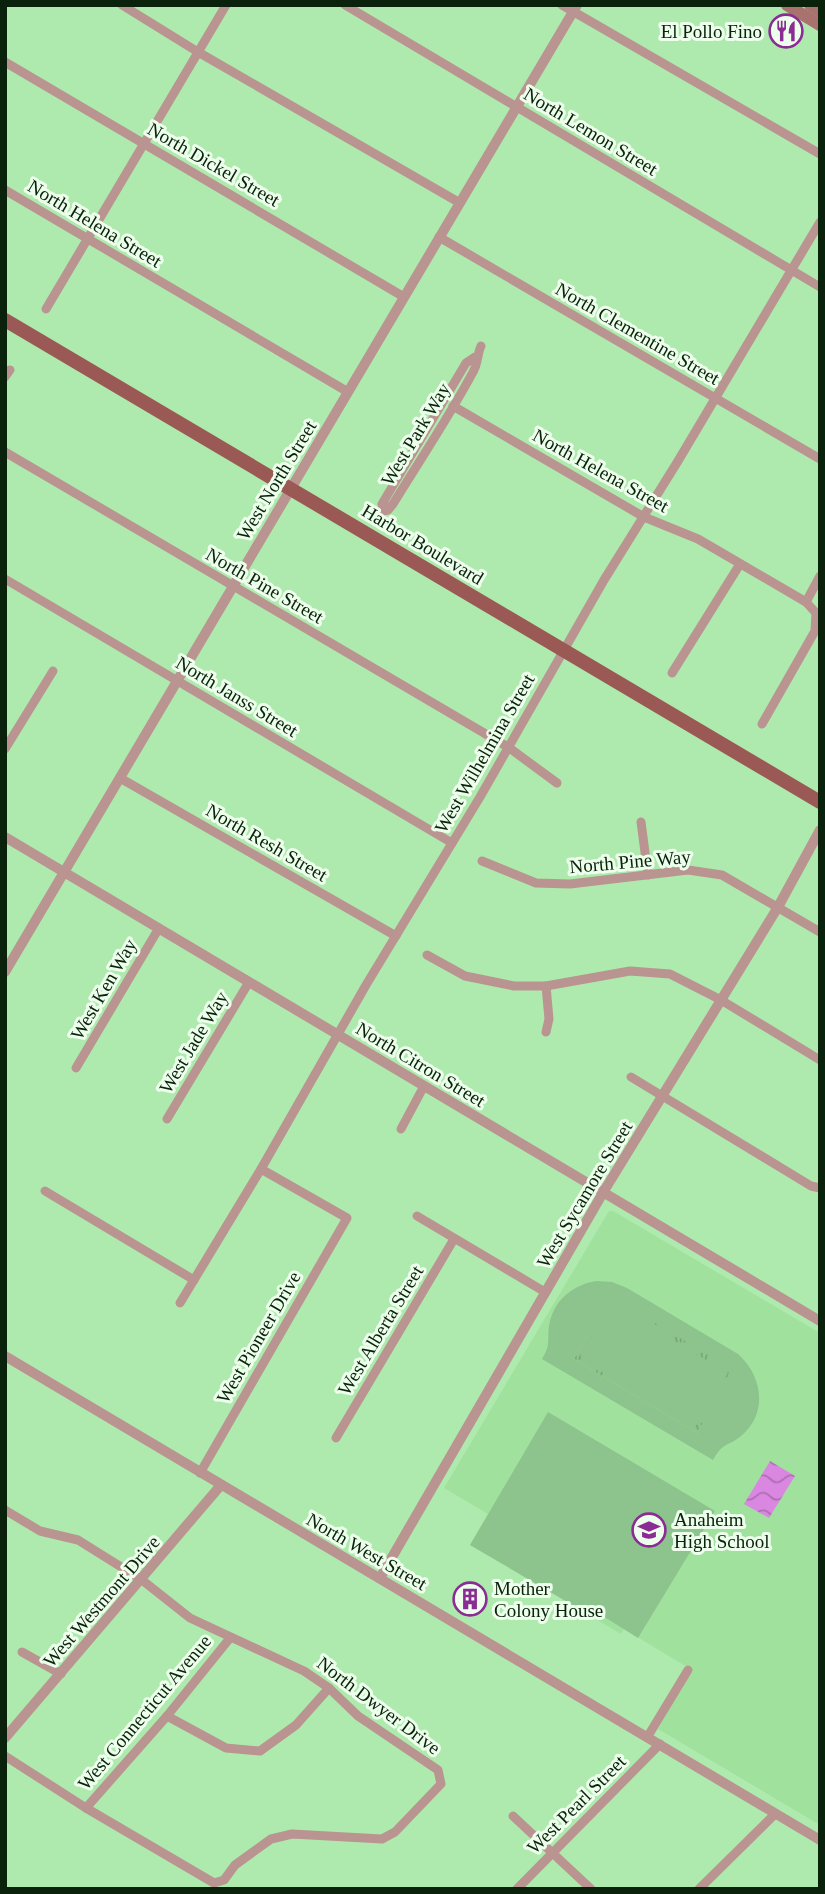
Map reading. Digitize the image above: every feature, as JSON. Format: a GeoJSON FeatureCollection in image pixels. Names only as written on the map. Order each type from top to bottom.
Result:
{"type":"FeatureCollection","features":[{"type":"Feature","properties":{"kind":"main road"},"geometry":{"type":"LineString","coordinates":[[787,5],[820,25]]}},
{"type":"Feature","properties":{"kind":"main road"},"geometry":{"type":"LineString","coordinates":[[810,5],[820,11]]}},
{"type":"Feature","properties":{"kind":"main road","name":"Harbor Boulevard"},"geometry":{"type":"LineString","coordinates":[[5,320],[820,802]]}},
{"type":"Feature","properties":{"kind":"street"},"geometry":{"type":"LineString","coordinates":[[122,5],[198,52],[460,203]]}},
{"type":"Feature","properties":{"kind":"street"},"geometry":{"type":"LineString","coordinates":[[46,309],[226,5]]}},
{"type":"Feature","properties":{"kind":"street","name":"North Lemon Street"},"geometry":{"type":"LineString","coordinates":[[345,5],[820,287]]}},
{"type":"Feature","properties":{"kind":"street"},"geometry":{"type":"LineString","coordinates":[[562,5],[575,8],[820,154]]}},
{"type":"Feature","properties":{"kind":"street","name":"West North Street"},"geometry":{"type":"LineString","coordinates":[[5,972],[575,8]]}},
{"type":"Feature","properties":{"kind":"street","name":"North Dickel Street"},"geometry":{"type":"LineString","coordinates":[[5,62],[404,297]]}},
{"type":"Feature","properties":{"kind":"street","name":"North Helena Street"},"geometry":{"type":"LineString","coordinates":[[5,190],[348,392]]}},
{"type":"Feature","properties":{"kind":"street","name":"West Wilhelmina Street"},"geometry":{"type":"LineString","coordinates":[[180,1303],[261,1170],[604,580],[820,222]]}},
{"type":"Feature","properties":{"kind":"street","name":"North Clementine Street"},"geometry":{"type":"LineString","coordinates":[[439,237],[820,459]]}},
{"type":"Feature","properties":{"kind":"street","name":"West Park Way"},"geometry":{"type":"LineString","coordinates":[[475,357],[476,368],[393,503],[388,510],[383,511],[382,504],[466,363],[475,357],[481,346]]}},
{"type":"Feature","properties":{"kind":"street","name":"North Helena Street"},"geometry":{"type":"LineString","coordinates":[[453,406],[644,517],[698,539],[806,601]]}},
{"type":"Feature","properties":{"kind":"street","name":"North Pine Street"},"geometry":{"type":"LineString","coordinates":[[5,452],[508,747],[557,783]]}},
{"type":"Feature","properties":{"kind":"street"},"geometry":{"type":"LineString","coordinates":[[673,673],[740,564]]}},
{"type":"Feature","properties":{"kind":"street"},"geometry":{"type":"LineString","coordinates":[[762,724],[815,631],[817,613],[806,601],[820,576]]}},
{"type":"Feature","properties":{"kind":"street","name":"North Janss Street"},"geometry":{"type":"LineString","coordinates":[[5,579],[452,843]]}},
{"type":"Feature","properties":{"kind":"street"},"geometry":{"type":"LineString","coordinates":[[5,749],[53,671]]}},
{"type":"Feature","properties":{"kind":"street","name":"North Resh Street"},"geometry":{"type":"LineString","coordinates":[[120,778],[396,936]]}},
{"type":"Feature","properties":{"kind":"street"},"geometry":{"type":"LineString","coordinates":[[641,822],[648,875]]}},
{"type":"Feature","properties":{"kind":"street","name":"West Sycamore Street"},"geometry":{"type":"LineString","coordinates":[[380,1578],[604,1191],[778,907],[820,830]]}},
{"type":"Feature","properties":{"kind":"street","name":"North Citron Street"},"geometry":{"type":"LineString","coordinates":[[5,837],[820,1321]]}},
{"type":"Feature","properties":{"kind":"street","name":"North Pine Way"},"geometry":{"type":"LineString","coordinates":[[482,860],[536,883],[570,884],[688,870],[722,876],[778,907]]}},
{"type":"Feature","properties":{"kind":"street"},"geometry":{"type":"LineString","coordinates":[[778,907],[820,932]]}},
{"type":"Feature","properties":{"kind":"street","name":"West Ken Way"},"geometry":{"type":"LineString","coordinates":[[76,1068],[159,928]]}},
{"type":"Feature","properties":{"kind":"street"},"geometry":{"type":"LineString","coordinates":[[427,955],[455,972],[484,982],[514,986],[546,986],[630,971],[670,974],[722,1000],[820,1060]]}},
{"type":"Feature","properties":{"kind":"street","name":"West Jade Way"},"geometry":{"type":"LineString","coordinates":[[167,1119],[249,982]]}},
{"type":"Feature","properties":{"kind":"street"},"geometry":{"type":"LineString","coordinates":[[546,986],[550,1019],[546,1032]]}},
{"type":"Feature","properties":{"kind":"street"},"geometry":{"type":"LineString","coordinates":[[631,1077],[811,1186],[820,1188]]}},
{"type":"Feature","properties":{"kind":"street"},"geometry":{"type":"LineString","coordinates":[[401,1129],[424,1086]]}},
{"type":"Feature","properties":{"kind":"street","name":"West Pioneer Drive"},"geometry":{"type":"LineString","coordinates":[[200,1473],[347,1218],[261,1170]]}},
{"type":"Feature","properties":{"kind":"street"},"geometry":{"type":"LineString","coordinates":[[45,1191],[194,1280]]}},
{"type":"Feature","properties":{"kind":"street"},"geometry":{"type":"LineString","coordinates":[[417,1216],[545,1292]]}},
{"type":"Feature","properties":{"kind":"street","name":"West Alberta Street"},"geometry":{"type":"LineString","coordinates":[[336,1438],[454,1239]]}},
{"type":"Feature","properties":{"kind":"street","name":"North West Street"},"geometry":{"type":"LineString","coordinates":[[5,1356],[820,1840]]}},
{"type":"Feature","properties":{"kind":"street","name":"West Westmont Drive"},"geometry":{"type":"LineString","coordinates":[[5,1738],[221,1485]]}},
{"type":"Feature","properties":{"kind":"street","name":"North Dwyer Drive"},"geometry":{"type":"LineString","coordinates":[[5,1510],[40,1531],[78,1540],[142,1580],[190,1618],[304,1671],[329,1688],[358,1716],[438,1770],[441,1784],[395,1832],[382,1839],[292,1834],[271,1839],[235,1866],[224,1880],[214,1883],[86,1808]]}},
{"type":"Feature","properties":{"kind":"street","name":"West Connecticut Avenue"},"geometry":{"type":"LineString","coordinates":[[86,1808],[230,1638]]}},
{"type":"Feature","properties":{"kind":"street"},"geometry":{"type":"LineString","coordinates":[[22,1652],[61,1674]]}},
{"type":"Feature","properties":{"kind":"street"},"geometry":{"type":"LineString","coordinates":[[648,1736],[688,1670]]}},
{"type":"Feature","properties":{"kind":"street"},"geometry":{"type":"LineString","coordinates":[[166,1716],[226,1748],[260,1752],[296,1725],[329,1688]]}},
{"type":"Feature","properties":{"kind":"street","name":"West Pearl Street"},"geometry":{"type":"LineString","coordinates":[[517,1889],[660,1744]]}},
{"type":"Feature","properties":{"kind":"street"},"geometry":{"type":"LineString","coordinates":[[5,1756],[86,1808]]}},
{"type":"Feature","properties":{"kind":"street"},"geometry":{"type":"LineString","coordinates":[[699,1889],[775,1814]]}},
{"type":"Feature","properties":{"kind":"street"},"geometry":{"type":"LineString","coordinates":[[513,1816],[591,1889]]}},
{"type":"Feature","properties":{"kind":"shaded area","name":"Anaheim High School"},"geometry":{"type":"Polygon","coordinates":[[[609,1211],[820,1333],[820,1825],[658,1729],[692,1670],[624,1629],[621,1634],[470,1545],[488,1514],[444,1488],[609,1211]]]}},
{"type":"Feature","properties":{"kind":"green space"},"geometry":{"type":"Polygon","coordinates":[[[612,1282],[627,1288],[738,1354],[753,1373],[759,1395],[759,1406],[750,1427],[723,1447],[713,1460],[542,1359],[548,1346],[551,1317],[559,1302],[572,1290],[587,1283],[612,1282]],[[611,1297],[574,1359],[697,1433],[734,1370],[611,1297]]]}},
{"type":"Feature","properties":{"kind":"green space"},"geometry":{"type":"Polygon","coordinates":[[[611,1296],[735,1370],[697,1433],[574,1359],[611,1296]]]}},
{"type":"Feature","properties":{"kind":"green space"},"geometry":{"type":"Polygon","coordinates":[[[611,1304],[728,1373],[697,1425],[580,1356],[611,1304]]]}},
{"type":"Feature","properties":{"kind":"green space"},"geometry":{"type":"Polygon","coordinates":[[[548,1412],[715,1511],[638,1638],[598,1613],[595,1618],[470,1545],[548,1412]]]}},
{"type":"Feature","properties":{"kind":"water"},"geometry":{"type":"Polygon","coordinates":[[[770,1461],[795,1476],[769,1518],[744,1504],[770,1461]]]}},
{"type":"Feature","properties":{"kind":"place","name":"El Pollo Fino"},"geometry":{"type":"Point","coordinates":[786,31]}},
{"type":"Feature","properties":{"kind":"place","name":"Anaheim High School"},"geometry":{"type":"Point","coordinates":[649,1530]}},
{"type":"Feature","properties":{"kind":"place","name":"Mother Colony House"},"geometry":{"type":"Point","coordinates":[470,1599]}}]}
